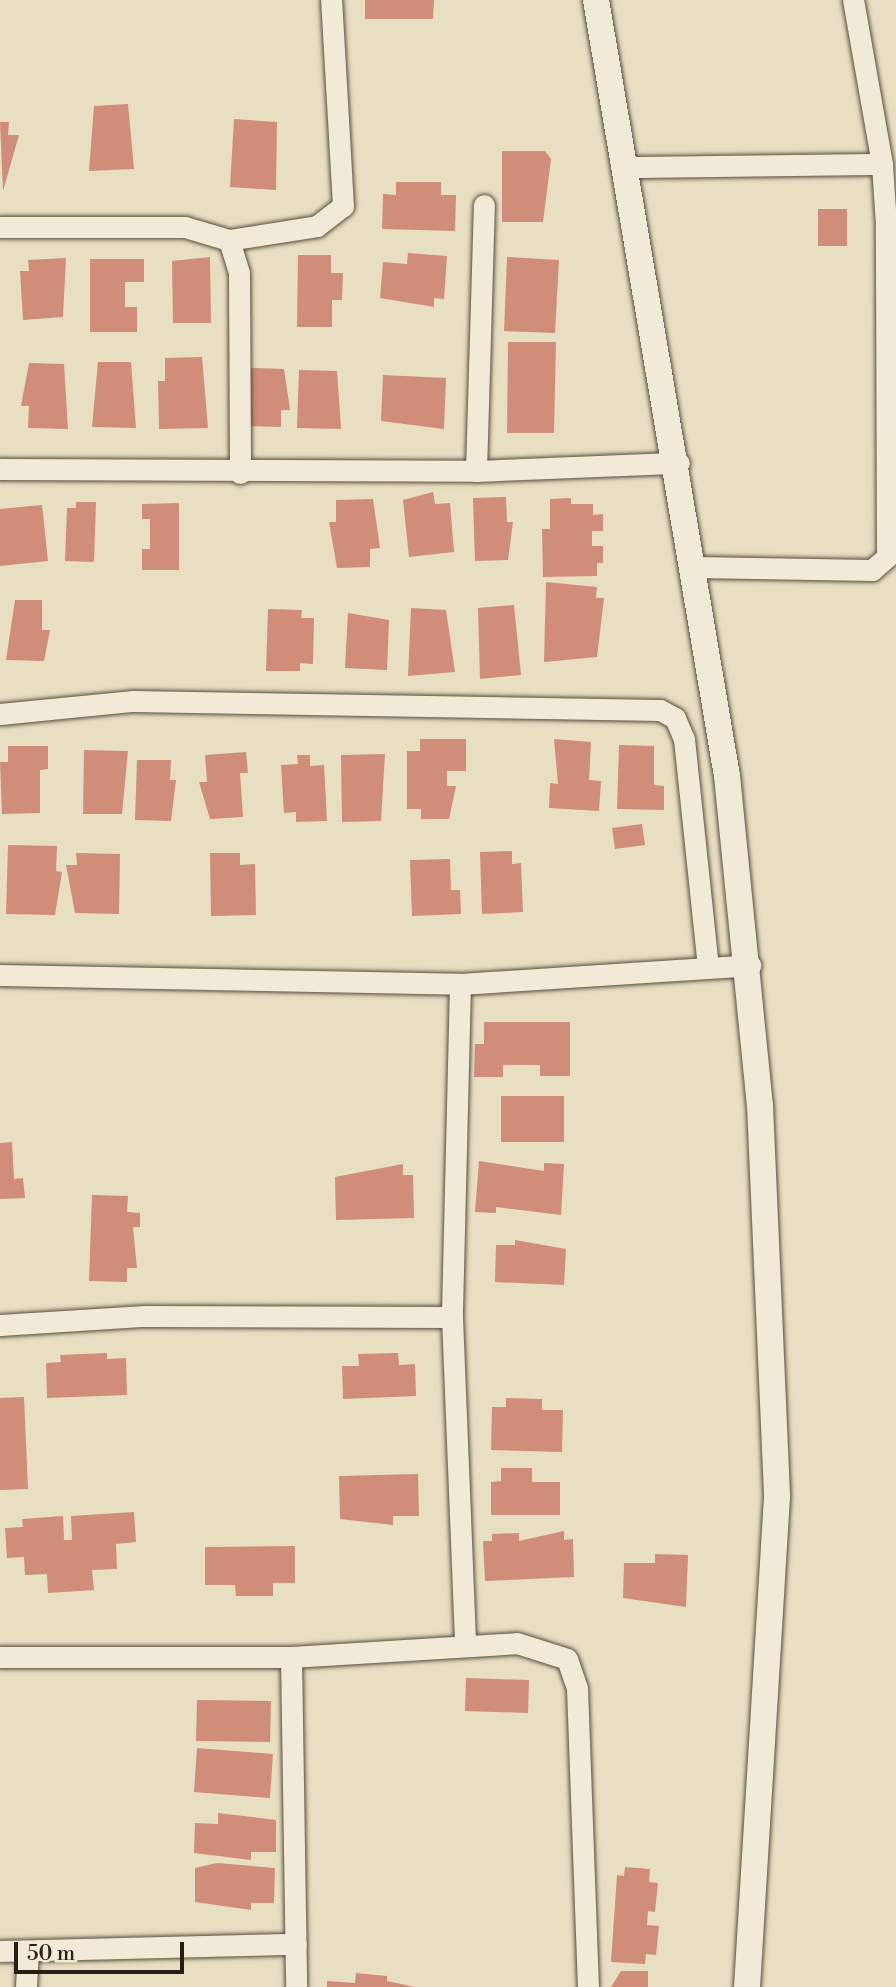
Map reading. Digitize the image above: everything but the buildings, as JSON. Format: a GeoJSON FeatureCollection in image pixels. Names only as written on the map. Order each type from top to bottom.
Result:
{"type":"FeatureCollection","features":[{"type":"Feature","properties":{"kind":"street"},"geometry":{"type":"LineString","coordinates":[[0,227],[185,227],[229,240],[317,226],[343,206],[331,0]]}},
{"type":"Feature","properties":{"kind":"street"},"geometry":{"type":"LineString","coordinates":[[596,0],[679,463],[750,965],[777,1497],[747,1987]]}},
{"type":"Feature","properties":{"kind":"street"},"geometry":{"type":"LineString","coordinates":[[695,567],[861,571],[885,563],[882,164],[853,0]]}},
{"type":"Feature","properties":{"kind":"street"},"geometry":{"type":"LineString","coordinates":[[627,167],[882,164]]}},
{"type":"Feature","properties":{"kind":"street"},"geometry":{"type":"LineString","coordinates":[[476,471],[484,205]]}},
{"type":"Feature","properties":{"kind":"street"},"geometry":{"type":"LineString","coordinates":[[229,240],[239,273],[240,472]]}},
{"type":"Feature","properties":{"kind":"street"},"geometry":{"type":"LineString","coordinates":[[0,469],[476,471],[679,463]]}},
{"type":"Feature","properties":{"kind":"street"},"geometry":{"type":"LineString","coordinates":[[0,714],[133,701],[660,710],[675,718],[684,738],[708,967]]}},
{"type":"Feature","properties":{"kind":"street"},"geometry":{"type":"LineString","coordinates":[[0,975],[460,984],[750,965]]}},
{"type":"Feature","properties":{"kind":"street"},"geometry":{"type":"LineString","coordinates":[[460,984],[452,1317],[465,1644]]}},
{"type":"Feature","properties":{"kind":"street"},"geometry":{"type":"LineString","coordinates":[[0,1325],[145,1315],[452,1317]]}},
{"type":"Feature","properties":{"kind":"street"},"geometry":{"type":"LineString","coordinates":[[0,1657],[291,1657],[465,1644],[517,1643],[567,1659],[577,1688],[588,1987]]}},
{"type":"Feature","properties":{"kind":"street"},"geometry":{"type":"LineString","coordinates":[[291,1657],[296,1987]]}},
{"type":"Feature","properties":{"kind":"street"},"geometry":{"type":"LineString","coordinates":[[0,1951],[296,1944]]}},
{"type":"Feature","properties":{"kind":"street"},"geometry":{"type":"LineString","coordinates":[[26,1987],[28,1952]]}}]}
